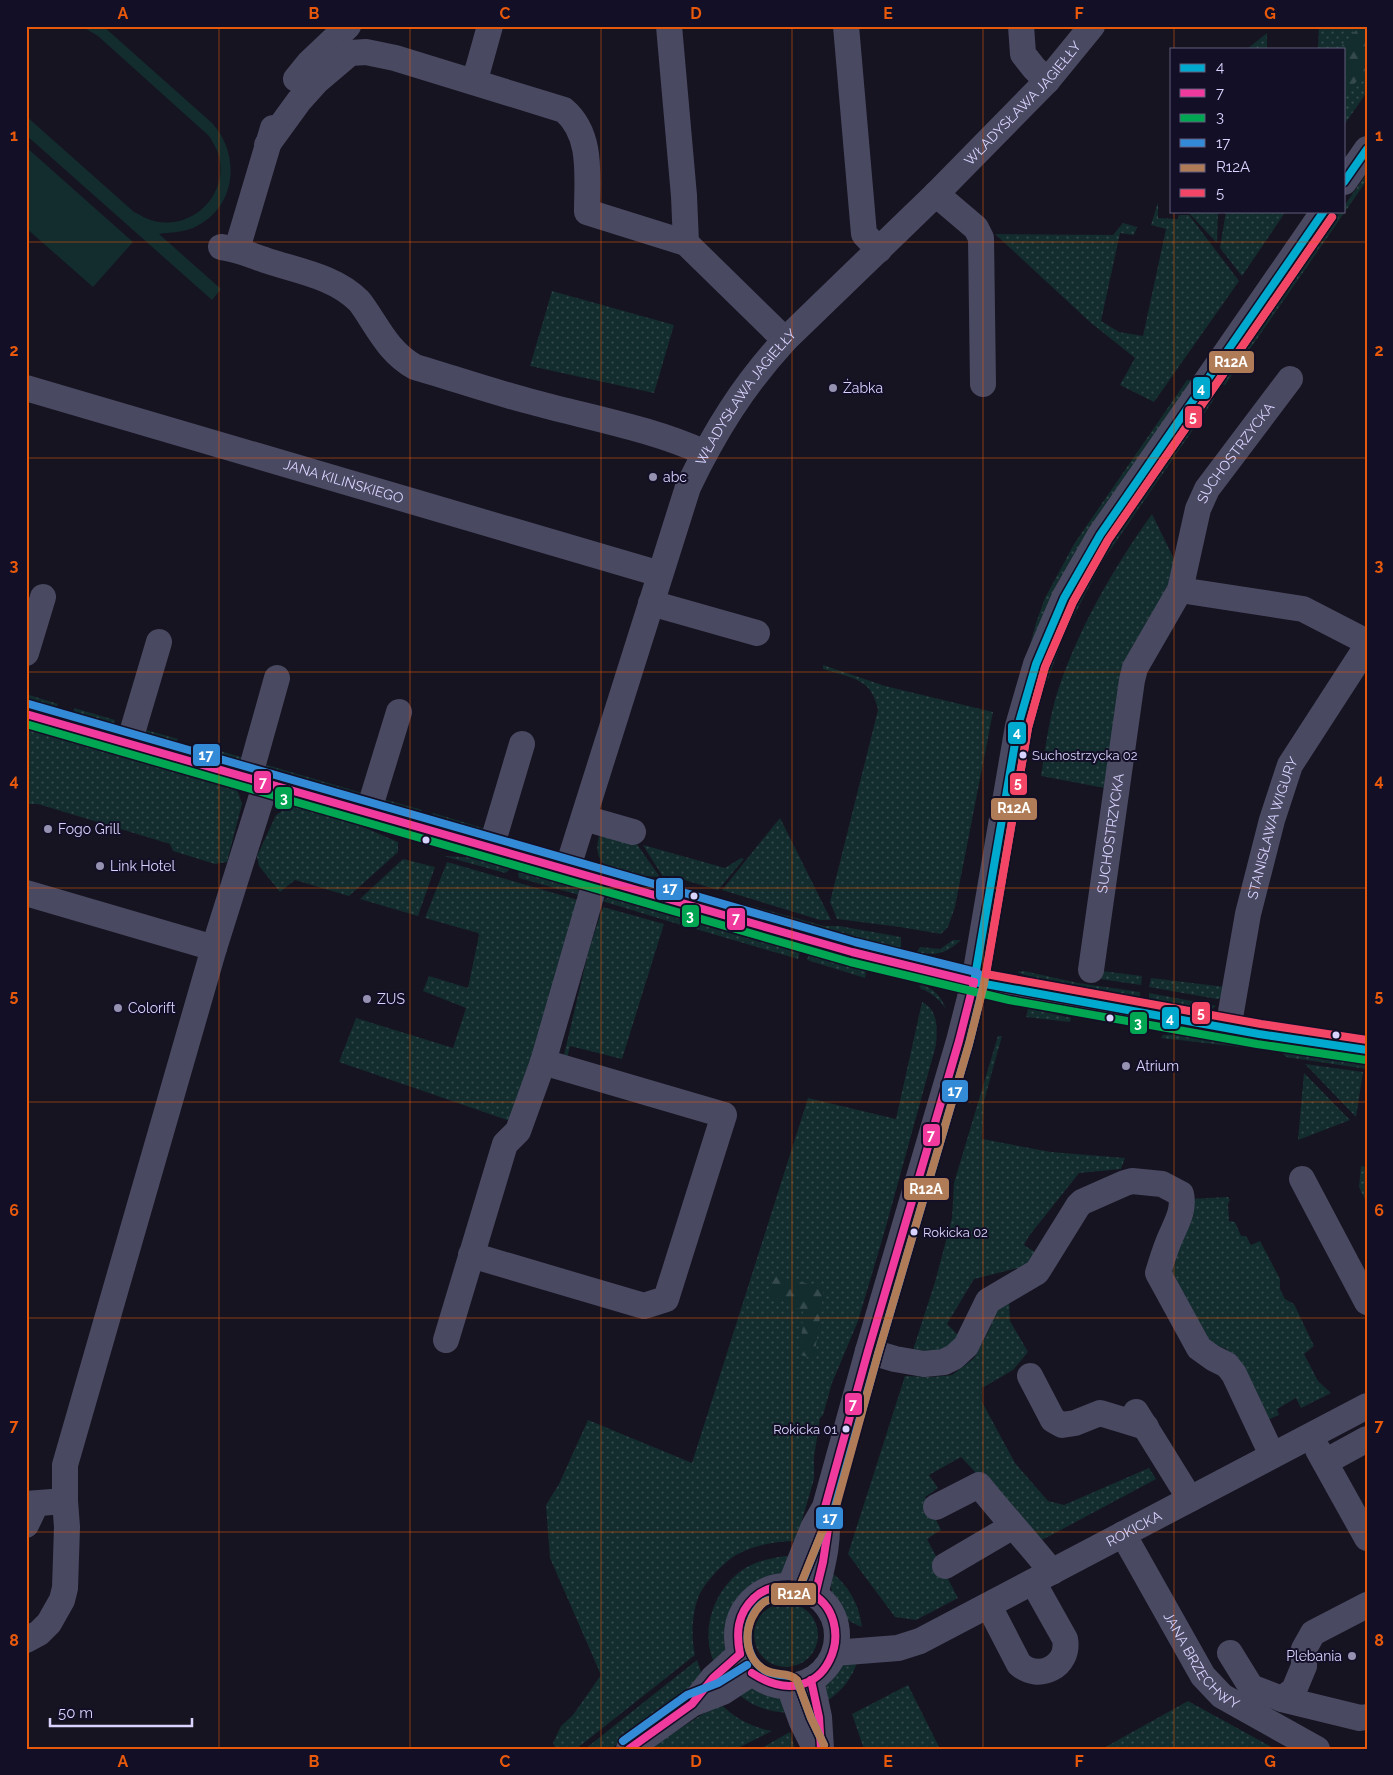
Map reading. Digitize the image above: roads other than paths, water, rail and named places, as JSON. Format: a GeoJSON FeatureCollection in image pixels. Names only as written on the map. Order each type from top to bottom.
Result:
{"type":"FeatureCollection","features":[{"type":"Feature","properties":{"kind":"main road"},"geometry":{"type":"LineString","coordinates":[[26,714],[852,952],[974,982],[1228,1029],[1367,1050]]}},
{"type":"Feature","properties":{"kind":"street"},"geometry":{"type":"LineString","coordinates":[[348,26],[310,63],[294,82],[277,116],[229,248],[325,279],[345,288],[360,303],[392,351],[415,367],[534,403],[680,442],[705,453]]}},
{"type":"Feature","properties":{"kind":"street"},"geometry":{"type":"LineString","coordinates":[[472,81],[478,69],[490,26]]}},
{"type":"Feature","properties":{"kind":"street"},"geometry":{"type":"LineString","coordinates":[[669,26],[684,196],[686,243]]}},
{"type":"Feature","properties":{"kind":"street"},"geometry":{"type":"LineString","coordinates":[[846,26],[864,234],[879,250]]}},
{"type":"Feature","properties":{"kind":"street"},"geometry":{"type":"LineString","coordinates":[[1021,26],[1024,54],[1047,81]]}},
{"type":"Feature","properties":{"kind":"street","name":"WŁADYSŁAWA JAGIEŁŁY"},"geometry":{"type":"LineString","coordinates":[[566,870],[584,818],[628,716],[651,603],[688,487],[705,453],[736,401],[762,366],[785,340],[936,194],[1047,81],[1092,26]]}},
{"type":"Feature","properties":{"kind":"street"},"geometry":{"type":"LineString","coordinates":[[267,145],[316,81],[350,54],[366,52],[395,58],[564,110],[572,116],[577,124],[588,156],[587,212],[686,243],[785,340]]}},
{"type":"Feature","properties":{"kind":"street"},"geometry":{"type":"LineString","coordinates":[[1346,179],[1367,150]]}},
{"type":"Feature","properties":{"kind":"street"},"geometry":{"type":"LineString","coordinates":[[936,194],[976,228],[981,238],[983,384]]}},
{"type":"Feature","properties":{"kind":"street"},"geometry":{"type":"LineString","coordinates":[[790,1586],[813,1528],[826,1506],[868,1351],[952,1068],[974,982],[1018,726],[1036,664],[1064,598],[1100,534],[1323,212]]}},
{"type":"Feature","properties":{"kind":"street","name":"SUCHOSTRZYCKA"},"geometry":{"type":"LineString","coordinates":[[1091,970],[1132,680],[1141,655],[1180,590],[1198,508],[1207,489],[1290,379]]}},
{"type":"Feature","properties":{"kind":"street","name":"JANA KILIŃSKIEGO"},"geometry":{"type":"LineString","coordinates":[[26,388],[660,574]]}},
{"type":"Feature","properties":{"kind":"street"},"geometry":{"type":"LineString","coordinates":[[1180,590],[1304,609],[1367,642]]}},
{"type":"Feature","properties":{"kind":"street"},"geometry":{"type":"LineString","coordinates":[[26,653],[42,597]]}},
{"type":"Feature","properties":{"kind":"street"},"geometry":{"type":"LineString","coordinates":[[651,603],[757,632]]}},
{"type":"Feature","properties":{"kind":"street"},"geometry":{"type":"LineString","coordinates":[[129,743],[159,642]]}},
{"type":"Feature","properties":{"kind":"street","name":"STANISŁAWA WIGURY"},"geometry":{"type":"LineString","coordinates":[[1228,1029],[1248,914],[1272,820],[1290,765],[1367,646]]}},
{"type":"Feature","properties":{"kind":"street"},"geometry":{"type":"LineString","coordinates":[[26,1640],[39,1633],[49,1623],[62,1600],[65,1588],[68,1527],[65,1501],[65,1465],[214,948],[258,781],[277,678]]}},
{"type":"Feature","properties":{"kind":"street"},"geometry":{"type":"LineString","coordinates":[[368,813],[400,712]]}},
{"type":"Feature","properties":{"kind":"street"},"geometry":{"type":"LineString","coordinates":[[491,848],[522,744]]}},
{"type":"Feature","properties":{"kind":"street"},"geometry":{"type":"LineString","coordinates":[[584,818],[633,832]]}},
{"type":"Feature","properties":{"kind":"street"},"geometry":{"type":"LineString","coordinates":[[446,1340],[505,1144],[518,1131],[543,1062],[596,879]]}},
{"type":"Feature","properties":{"kind":"street"},"geometry":{"type":"LineString","coordinates":[[26,892],[214,948]]}},
{"type":"Feature","properties":{"kind":"street"},"geometry":{"type":"LineString","coordinates":[[472,1255],[644,1306],[666,1299],[724,1116],[543,1062]]}},
{"type":"Feature","properties":{"kind":"street"},"geometry":{"type":"LineString","coordinates":[[1302,1179],[1367,1302]]}},
{"type":"Feature","properties":{"kind":"street"},"geometry":{"type":"LineString","coordinates":[[868,1351],[895,1359],[924,1364],[944,1362],[966,1346],[988,1301],[1037,1272],[1082,1202],[1125,1183],[1162,1184],[1181,1194],[1183,1202],[1158,1273],[1199,1348],[1227,1365],[1234,1374],[1272,1456]]}},
{"type":"Feature","properties":{"kind":"street"},"geometry":{"type":"LineString","coordinates":[[1030,1376],[1053,1420],[1062,1425],[1075,1423],[1100,1413],[1139,1417],[1190,1499]]}},
{"type":"Feature","properties":{"kind":"street","name":"ROKICKA"},"geometry":{"type":"LineString","coordinates":[[835,1642],[898,1648],[920,1641],[1367,1406]]}},
{"type":"Feature","properties":{"kind":"street"},"geometry":{"type":"LineString","coordinates":[[1367,1439],[1322,1456],[1367,1538]]}},
{"type":"Feature","properties":{"kind":"street"},"geometry":{"type":"LineString","coordinates":[[936,1506],[979,1485],[1032,1546],[1065,1639],[1067,1648],[1064,1656],[1051,1669],[1039,1672],[1025,1669],[1019,1664],[989,1606]]}},
{"type":"Feature","properties":{"kind":"street"},"geometry":{"type":"LineString","coordinates":[[29,1511],[65,1501]]}},
{"type":"Feature","properties":{"kind":"street"},"geometry":{"type":"LineString","coordinates":[[815,1595],[828,1529],[826,1506]]}},
{"type":"Feature","properties":{"kind":"street"},"geometry":{"type":"LineString","coordinates":[[945,1566],[1013,1526]]}},
{"type":"Feature","properties":{"kind":"street","name":"JANA BRZECHWY"},"geometry":{"type":"LineString","coordinates":[[1123,1534],[1203,1676],[1210,1685],[1222,1696],[1317,1749]]}},
{"type":"Feature","properties":{"kind":"street"},"geometry":{"type":"LineString","coordinates":[[790,1586],[803,1589],[815,1595],[826,1604],[833,1617],[835,1642],[828,1664],[800,1683],[769,1684],[746,1664],[736,1638],[738,1621],[746,1606],[758,1594],[774,1587],[790,1586]]}},
{"type":"Feature","properties":{"kind":"street"},"geometry":{"type":"LineString","coordinates":[[1282,1699],[1294,1690],[1304,1666],[1304,1649],[1313,1633],[1367,1605]]}},
{"type":"Feature","properties":{"kind":"street"},"geometry":{"type":"LineString","coordinates":[[1230,1653],[1251,1687],[1282,1699],[1360,1718],[1367,1717]]}},
{"type":"Feature","properties":{"kind":"street"},"geometry":{"type":"LineString","coordinates":[[628,1749],[692,1704],[713,1678],[746,1664]]}},
{"type":"Feature","properties":{"kind":"street"},"geometry":{"type":"LineString","coordinates":[[800,1683],[802,1722],[815,1749]]}},
{"type":"Feature","properties":{"kind":"street"},"geometry":{"type":"LineString","coordinates":[[800,1683],[819,1717],[821,1749]]}},
{"type":"Feature","properties":{"kind":"place","name":"Żabka"},"geometry":{"type":"Point","coordinates":[833,388]}},
{"type":"Feature","properties":{"kind":"place","name":"abc"},"geometry":{"type":"Point","coordinates":[653,477]}},
{"type":"Feature","properties":{"kind":"place","name":"Suchostrzycka 02"},"geometry":{"type":"Point","coordinates":[1023,755]}},
{"type":"Feature","properties":{"kind":"place","name":"Fogo Grill"},"geometry":{"type":"Point","coordinates":[48,829]}},
{"type":"Feature","properties":{"kind":"place","name":"Link Hotel"},"geometry":{"type":"Point","coordinates":[100,866]}},
{"type":"Feature","properties":{"kind":"place","name":"ZUS"},"geometry":{"type":"Point","coordinates":[367,999]}},
{"type":"Feature","properties":{"kind":"place","name":"Colorift"},"geometry":{"type":"Point","coordinates":[118,1008]}},
{"type":"Feature","properties":{"kind":"place","name":"Atrium"},"geometry":{"type":"Point","coordinates":[1126,1066]}},
{"type":"Feature","properties":{"kind":"place","name":"Rokicka 02"},"geometry":{"type":"Point","coordinates":[914,1232]}},
{"type":"Feature","properties":{"kind":"place","name":"Rokicka 01"},"geometry":{"type":"Point","coordinates":[846,1429]}},
{"type":"Feature","properties":{"kind":"place","name":"Plebania"},"geometry":{"type":"Point","coordinates":[1352,1656]}}]}
